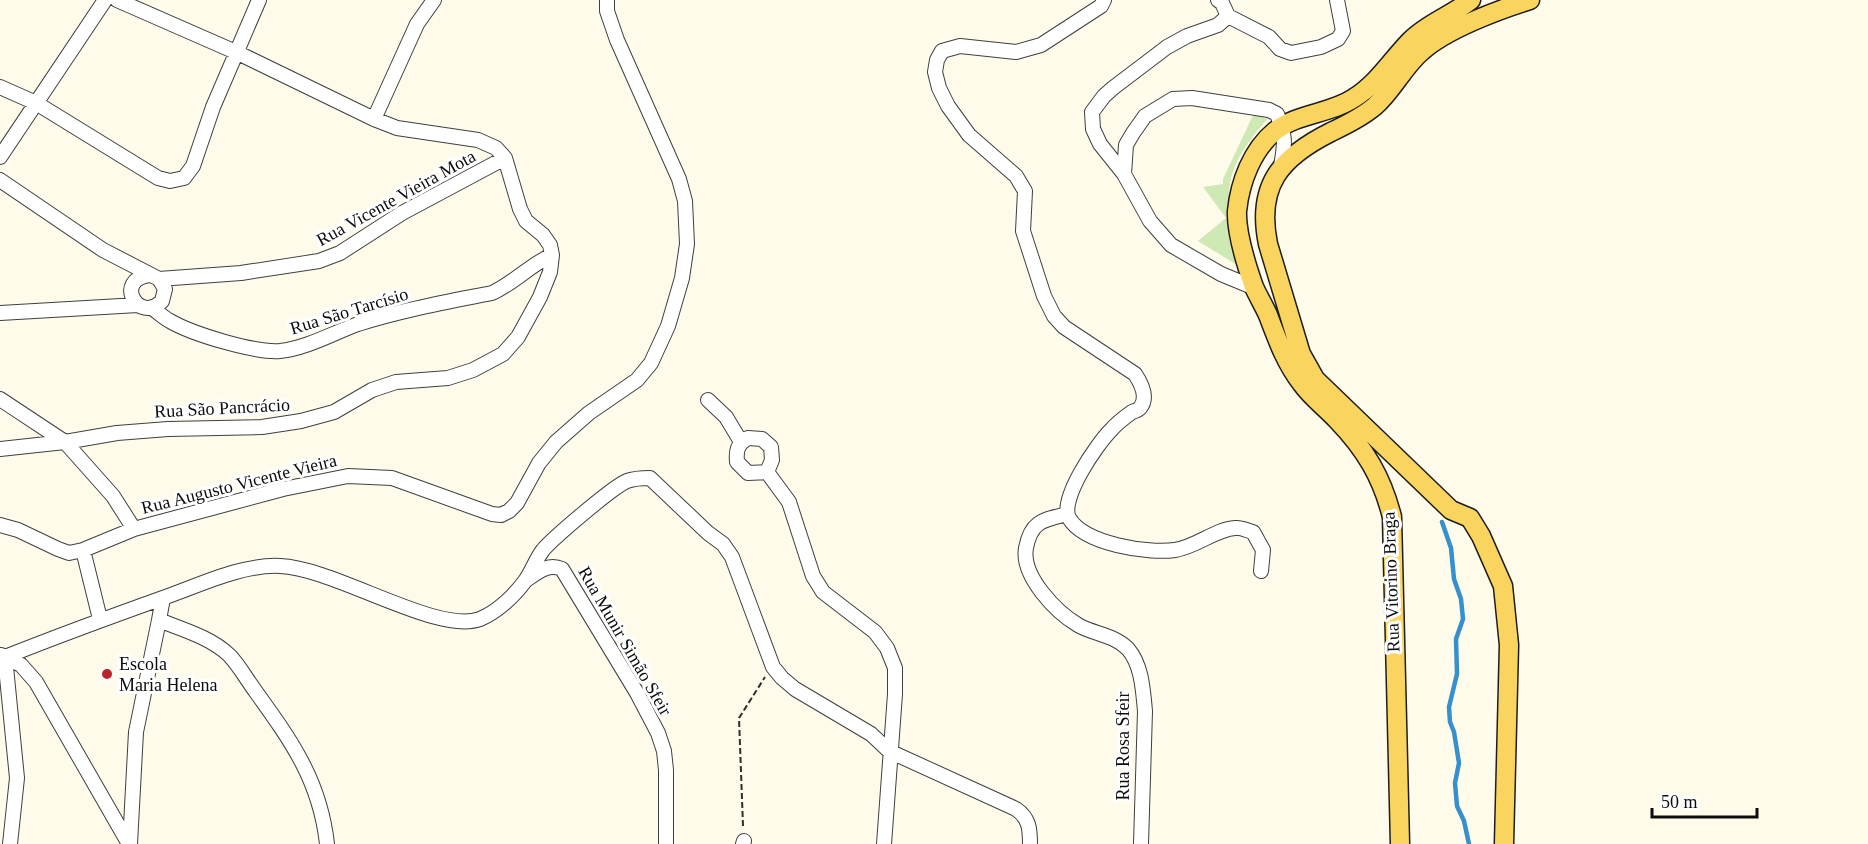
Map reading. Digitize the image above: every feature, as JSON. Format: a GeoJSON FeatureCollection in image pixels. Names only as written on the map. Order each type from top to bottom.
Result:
{"type":"FeatureCollection","features":[{"type":"Feature","properties":{"kind":"main road","name":"Rua Vitorino Braga"},"geometry":{"type":"LineString","coordinates":[[1400,844],[1392,517],[1374,465],[1363,448],[1302,385],[1285,357],[1255,288],[1239,231],[1237,213],[1242,186],[1251,161],[1265,141],[1298,118],[1353,99],[1373,83],[1412,39],[1471,0]]}},
{"type":"Feature","properties":{"kind":"main road"},"geometry":{"type":"LineString","coordinates":[[1504,844],[1509,645],[1503,586],[1496,567],[1470,518],[1451,510],[1316,378],[1301,354],[1268,244],[1265,230],[1265,207],[1269,191],[1281,166],[1306,146],[1342,127],[1374,106],[1422,51],[1450,33],[1530,0]]}},
{"type":"Feature","properties":{"kind":"street"},"geometry":{"type":"LineString","coordinates":[[0,157],[105,0]]}},
{"type":"Feature","properties":{"kind":"street"},"geometry":{"type":"LineString","coordinates":[[117,0],[238,53],[397,128],[478,141],[496,148],[505,158],[526,222],[546,240],[552,255]]}},
{"type":"Feature","properties":{"kind":"street"},"geometry":{"type":"LineString","coordinates":[[0,87],[36,103],[158,178],[170,181],[184,178],[193,166],[213,107],[259,0]]}},
{"type":"Feature","properties":{"kind":"street"},"geometry":{"type":"LineString","coordinates":[[374,119],[417,24],[434,0]]}},
{"type":"Feature","properties":{"kind":"street","name":"Rua Augusto Vicente Vieira"},"geometry":{"type":"LineString","coordinates":[[0,525],[18,530],[69,553],[83,550],[134,529],[283,489],[348,476],[392,478],[492,514],[501,515],[509,512],[517,503],[539,463],[556,442],[589,412],[637,380],[651,363],[668,326],[682,278],[687,244],[685,201],[679,179],[617,40],[607,0]]}},
{"type":"Feature","properties":{"kind":"street"},"geometry":{"type":"LineString","coordinates":[[1104,0],[1101,6],[1041,45],[1016,52],[960,46],[942,51],[937,60],[935,72],[939,88],[948,106],[969,135],[1016,176],[1025,191],[1023,231],[1044,296],[1054,316],[1064,327],[1135,374],[1143,385],[1144,398],[1140,408],[1121,421],[1101,440],[1071,493],[1067,503],[1067,514],[1073,524],[1083,532],[1105,542],[1153,551],[1176,550],[1236,528],[1253,532],[1263,550],[1261,571]]}},
{"type":"Feature","properties":{"kind":"street"},"geometry":{"type":"LineString","coordinates":[[1218,0],[1222,3],[1228,16],[1269,37],[1280,49],[1291,53],[1321,46],[1338,39],[1343,31],[1337,0]]}},
{"type":"Feature","properties":{"kind":"street"},"geometry":{"type":"LineString","coordinates":[[1228,16],[1218,25],[1187,36],[1167,47],[1113,88],[1092,112],[1093,129],[1100,144],[1124,174],[1150,221],[1171,245],[1221,274],[1255,288]]}},
{"type":"Feature","properties":{"kind":"street"},"geometry":{"type":"LineString","coordinates":[[1124,174],[1126,145],[1145,116],[1173,99],[1192,98],[1269,110],[1277,114],[1285,147],[1281,166]]}},
{"type":"Feature","properties":{"kind":"street","name":"Rua Vicente Vieira Mota"},"geometry":{"type":"LineString","coordinates":[[154,277],[241,273],[319,261],[340,253],[402,213],[505,158]]}},
{"type":"Feature","properties":{"kind":"street"},"geometry":{"type":"LineString","coordinates":[[0,180],[103,249],[154,277],[165,289],[164,296],[157,306],[0,313]]}},
{"type":"Feature","properties":{"kind":"street","name":"Rua São Tarcísio"},"geometry":{"type":"LineString","coordinates":[[145,307],[190,330],[228,342],[279,351],[296,348],[357,324],[394,313],[492,293],[504,287],[538,261],[552,255]]}},
{"type":"Feature","properties":{"kind":"street","name":"Rua São Pancrácio"},"geometry":{"type":"LineString","coordinates":[[0,449],[127,432],[262,427],[301,421],[334,412],[372,390],[396,382],[448,378],[474,370],[503,354],[518,337],[540,297],[550,272],[552,255]]}},
{"type":"Feature","properties":{"kind":"street"},"geometry":{"type":"LineString","coordinates":[[145,307],[133,300],[132,285],[142,276],[154,277]]}},
{"type":"Feature","properties":{"kind":"street"},"geometry":{"type":"LineString","coordinates":[[0,399],[65,442],[113,496],[134,529]]}},
{"type":"Feature","properties":{"kind":"street"},"geometry":{"type":"LineString","coordinates":[[708,400],[726,417],[741,442]]}},
{"type":"Feature","properties":{"kind":"street"},"geometry":{"type":"LineString","coordinates":[[748,438],[767,442],[773,454],[767,472],[748,473],[740,466],[737,462],[737,449],[741,442],[748,438]]}},
{"type":"Feature","properties":{"kind":"street"},"geometry":{"type":"LineString","coordinates":[[767,472],[789,502],[813,576],[823,592],[875,632],[887,648],[895,668],[884,844]]}},
{"type":"Feature","properties":{"kind":"street"},"geometry":{"type":"LineString","coordinates":[[2,656],[242,570],[280,566],[317,573],[435,618],[459,622],[478,620],[496,611],[525,581],[545,547],[617,486],[638,478],[650,478],[708,533],[723,544],[732,557],[773,667],[782,678],[871,734],[889,751],[1025,815],[1029,823],[1030,844]]}},
{"type":"Feature","properties":{"kind":"street","name":"Rua Rosa Sfeir"},"geometry":{"type":"LineString","coordinates":[[1067,514],[1041,520],[1030,531],[1025,560],[1039,590],[1057,609],[1078,625],[1114,640],[1127,649],[1136,661],[1145,711],[1141,844]]}},
{"type":"Feature","properties":{"kind":"street"},"geometry":{"type":"LineString","coordinates":[[83,550],[100,619]]}},
{"type":"Feature","properties":{"kind":"street","name":"Rua Munir Simão Sfeir"},"geometry":{"type":"LineString","coordinates":[[525,581],[544,568],[554,566],[562,569],[637,693],[658,733],[664,751],[666,844]]}},
{"type":"Feature","properties":{"kind":"street"},"geometry":{"type":"LineString","coordinates":[[129,844],[136,732],[163,597]]}},
{"type":"Feature","properties":{"kind":"street"},"geometry":{"type":"LineString","coordinates":[[159,620],[209,640],[229,655],[278,722],[306,766],[318,796],[327,844]]}},
{"type":"Feature","properties":{"kind":"street"},"geometry":{"type":"LineString","coordinates":[[2,656],[17,778],[10,844]]}},
{"type":"Feature","properties":{"kind":"street"},"geometry":{"type":"LineString","coordinates":[[2,656],[21,665],[36,682],[129,844]]}},
{"type":"Feature","properties":{"kind":"path"},"geometry":{"type":"LineString","coordinates":[[744,843],[740,718],[773,667]]}},
{"type":"Feature","properties":{"kind":"green space"},"geometry":{"type":"Polygon","coordinates":[[[1254,113],[1268,118],[1240,155],[1230,186],[1231,219],[1241,263],[1237,265],[1198,241],[1226,218],[1203,187],[1223,184],[1223,179],[1254,113]]]}},
{"type":"Feature","properties":{"kind":"waterway"},"geometry":{"type":"LineString","coordinates":[[1442,522],[1451,548],[1454,579],[1461,599],[1463,619],[1456,639],[1457,674],[1449,707],[1459,763],[1455,783],[1457,806],[1464,821],[1469,844]]}},
{"type":"Feature","properties":{"kind":"place","name":"Escola Maria Helena"},"geometry":{"type":"Point","coordinates":[107,674]}}]}
